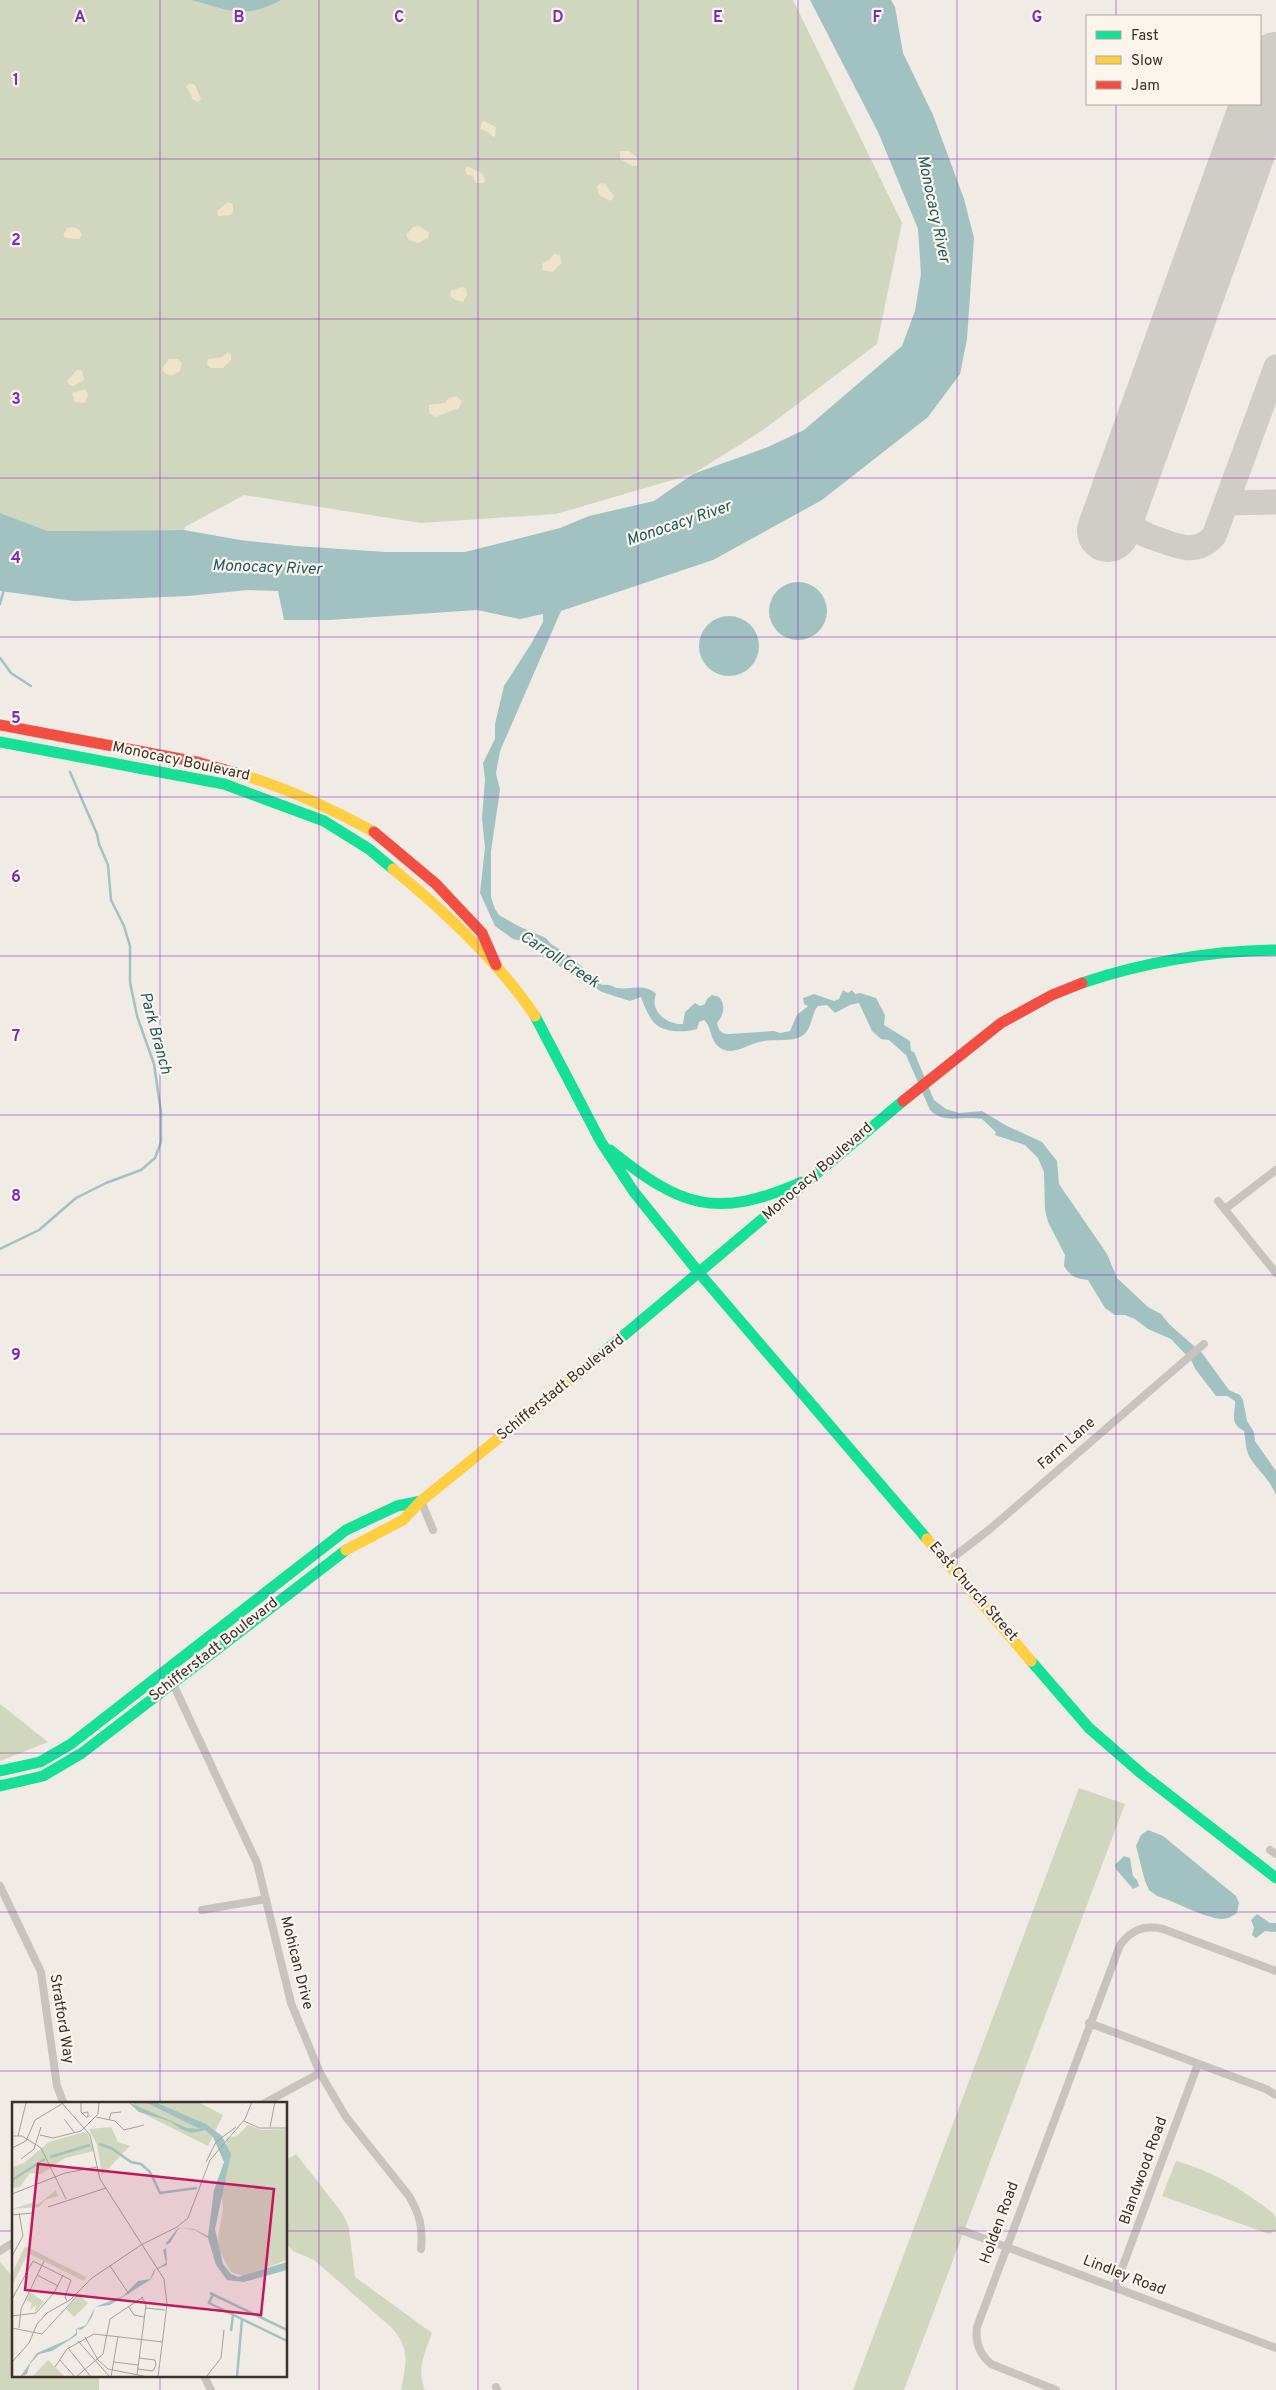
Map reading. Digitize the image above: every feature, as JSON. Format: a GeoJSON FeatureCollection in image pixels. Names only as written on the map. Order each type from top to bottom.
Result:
{"type":"FeatureCollection","features":[{"type":"Feature","properties":{"kind":"main road","name":"Monocacy Boulevard"},"geometry":{"type":"LineString","coordinates":[[0,725],[197,762],[265,781],[327,806],[379,835],[436,884],[482,933],[498,969]]}},
{"type":"Feature","properties":{"kind":"main road","name":"Monocacy Boulevard"},"geometry":{"type":"LineString","coordinates":[[0,742],[224,784],[324,821],[369,849],[432,902],[518,990],[541,1025],[601,1142],[634,1192],[700,1274],[883,1116],[970,1045],[1023,1009],[1082,984],[1143,965],[1185,957],[1276,950]]}},
{"type":"Feature","properties":{"kind":"main road"},"geometry":{"type":"LineString","coordinates":[[601,1142],[638,1172],[672,1194],[703,1203],[724,1205],[742,1203],[813,1177]]}},
{"type":"Feature","properties":{"kind":"main road","name":"Schifferstadt Boulevard"},"geometry":{"type":"LineString","coordinates":[[0,1786],[43,1776],[82,1753],[340,1553],[404,1520],[421,1500],[700,1274]]}},
{"type":"Feature","properties":{"kind":"main road","name":"East Church Street"},"geometry":{"type":"LineString","coordinates":[[700,1274],[1089,1728],[1136,1769],[1276,1878]]}},
{"type":"Feature","properties":{"kind":"main road","name":"Schifferstadt Boulevard"},"geometry":{"type":"LineString","coordinates":[[0,1771],[40,1762],[71,1744],[346,1530],[397,1506],[421,1500]]}},
{"type":"Feature","properties":{"kind":"street"},"geometry":{"type":"LineString","coordinates":[[1225,1209],[1276,1170]]}},
{"type":"Feature","properties":{"kind":"street"},"geometry":{"type":"LineString","coordinates":[[1218,1201],[1276,1273]]}},
{"type":"Feature","properties":{"kind":"street","name":"Farm Lane"},"geometry":{"type":"LineString","coordinates":[[947,1562],[990,1529],[1204,1344]]}},
{"type":"Feature","properties":{"kind":"street"},"geometry":{"type":"LineString","coordinates":[[421,1500],[433,1530]]}},
{"type":"Feature","properties":{"kind":"street","name":"Mohican Drive"},"geometry":{"type":"LineString","coordinates":[[166,1669],[257,1863],[290,2003],[320,2073],[346,2117],[409,2196],[419,2212],[423,2231],[421,2249]]}},
{"type":"Feature","properties":{"kind":"street","name":"Stratford Way"},"geometry":{"type":"LineString","coordinates":[[0,1886],[41,1972],[57,2086],[63,2102]]}},
{"type":"Feature","properties":{"kind":"street"},"geometry":{"type":"LineString","coordinates":[[202,1910],[266,1899]]}},
{"type":"Feature","properties":{"kind":"street","name":"Holden Road"},"geometry":{"type":"LineString","coordinates":[[1056,2390],[991,2364],[978,2347],[976,2333],[978,2318],[1008,2247],[1089,2023],[1120,1945],[1133,1932],[1143,1927],[1163,1929],[1276,1971]]}},
{"type":"Feature","properties":{"kind":"street"},"geometry":{"type":"LineString","coordinates":[[1089,2023],[1276,2095]]}},
{"type":"Feature","properties":{"kind":"street","name":"Blandwood Road"},"geometry":{"type":"LineString","coordinates":[[1115,2287],[1198,2064]]}},
{"type":"Feature","properties":{"kind":"street"},"geometry":{"type":"LineString","coordinates":[[268,2102],[320,2073]]}},
{"type":"Feature","properties":{"kind":"street","name":"Lindley Road"},"geometry":{"type":"LineString","coordinates":[[961,2230],[1276,2348]]}},
{"type":"Feature","properties":{"kind":"street"},"geometry":{"type":"LineString","coordinates":[[0,2251],[12,2243]]}},
{"type":"Feature","properties":{"kind":"street"},"geometry":{"type":"LineString","coordinates":[[205,2378],[211,2390]]}},
{"type":"Feature","properties":{"kind":"green space"},"geometry":{"type":"Polygon","coordinates":[[[0,0],[793,0],[902,223],[877,344],[763,430],[693,474],[556,514],[421,523],[244,495],[185,527],[184,530],[48,531],[0,513],[0,0]]]}},
{"type":"Feature","properties":{"kind":"green space"},"geometry":{"type":"Polygon","coordinates":[[[0,1704],[48,1742],[0,1761],[0,1704]]]}},
{"type":"Feature","properties":{"kind":"green space"},"geometry":{"type":"Polygon","coordinates":[[[1079,1788],[1125,1804],[904,2390],[853,2390],[1079,1788]]]}},
{"type":"Feature","properties":{"kind":"green space"},"geometry":{"type":"Polygon","coordinates":[[[296,2154],[343,2214],[349,2228],[355,2277],[432,2333],[421,2368],[422,2382],[425,2390],[401,2390],[405,2364],[404,2349],[402,2342],[391,2327],[314,2260],[293,2251],[288,2245],[288,2159],[296,2154]]]}},
{"type":"Feature","properties":{"kind":"green space"},"geometry":{"type":"Polygon","coordinates":[[[1176,2161],[1203,2170],[1227,2182],[1250,2197],[1273,2213],[1276,2218],[1276,2230],[1269,2234],[1162,2196],[1176,2161]]]}},
{"type":"Feature","properties":{"kind":"green space"},"geometry":{"type":"Polygon","coordinates":[[[0,2262],[12,2276],[12,2378],[99,2378],[99,2390],[0,2390],[0,2262]]]}},
{"type":"Feature","properties":{"kind":"sand"},"geometry":{"type":"Polygon","coordinates":[[[190,83],[195,85],[201,99],[198,102],[192,99],[186,87],[190,83]]]}},
{"type":"Feature","properties":{"kind":"sand"},"geometry":{"type":"Polygon","coordinates":[[[484,121],[496,127],[495,136],[493,137],[488,132],[480,129],[484,121]]]}},
{"type":"Feature","properties":{"kind":"sand"},"geometry":{"type":"Polygon","coordinates":[[[620,151],[629,151],[638,158],[637,166],[632,166],[620,159],[620,151]]]}},
{"type":"Feature","properties":{"kind":"sand"},"geometry":{"type":"Polygon","coordinates":[[[467,166],[483,174],[485,180],[483,183],[476,183],[472,176],[467,175],[465,170],[467,166]]]}},
{"type":"Feature","properties":{"kind":"sand"},"geometry":{"type":"Polygon","coordinates":[[[601,183],[605,184],[614,196],[611,201],[599,195],[597,186],[601,183]]]}},
{"type":"Feature","properties":{"kind":"sand"},"geometry":{"type":"Polygon","coordinates":[[[228,202],[233,204],[233,212],[230,215],[218,216],[217,211],[228,202]]]}},
{"type":"Feature","properties":{"kind":"sand"},"geometry":{"type":"Polygon","coordinates":[[[419,226],[429,232],[428,238],[418,243],[409,240],[406,235],[413,227],[419,226]]]}},
{"type":"Feature","properties":{"kind":"sand"},"geometry":{"type":"Polygon","coordinates":[[[67,228],[79,229],[82,235],[79,239],[65,238],[63,235],[67,228]]]}},
{"type":"Feature","properties":{"kind":"sand"},"geometry":{"type":"Polygon","coordinates":[[[554,254],[560,255],[561,263],[553,272],[542,270],[543,263],[554,254]]]}},
{"type":"Feature","properties":{"kind":"sand"},"geometry":{"type":"Polygon","coordinates":[[[461,287],[466,288],[467,295],[463,302],[455,300],[450,295],[451,291],[461,287]]]}},
{"type":"Feature","properties":{"kind":"sand"},"geometry":{"type":"Polygon","coordinates":[[[228,352],[231,354],[231,360],[223,368],[211,368],[207,364],[208,359],[222,357],[228,352]]]}},
{"type":"Feature","properties":{"kind":"sand"},"geometry":{"type":"Polygon","coordinates":[[[169,359],[178,359],[182,363],[180,371],[173,375],[166,374],[162,369],[169,359]]]}},
{"type":"Feature","properties":{"kind":"sand"},"geometry":{"type":"Polygon","coordinates":[[[77,370],[82,371],[84,380],[73,386],[69,385],[67,381],[77,370]]]}},
{"type":"Feature","properties":{"kind":"sand"},"geometry":{"type":"Polygon","coordinates":[[[85,389],[88,394],[85,403],[75,402],[72,393],[85,389]]]}},
{"type":"Feature","properties":{"kind":"sand"},"geometry":{"type":"Polygon","coordinates":[[[456,396],[462,401],[459,408],[435,417],[429,413],[429,405],[445,403],[449,398],[456,396]]]}},
{"type":"Feature","properties":{"kind":"water"},"geometry":{"type":"Polygon","coordinates":[[[192,0],[281,0],[257,10],[236,11],[192,0]]]}},
{"type":"Feature","properties":{"kind":"water"},"geometry":{"type":"Polygon","coordinates":[[[810,0],[891,0],[895,7],[903,53],[933,115],[964,199],[974,238],[967,339],[960,374],[928,417],[822,500],[713,560],[561,611],[500,751],[496,773],[500,790],[491,851],[491,897],[499,915],[518,926],[546,938],[551,944],[570,956],[602,985],[617,988],[642,988],[652,991],[656,994],[654,1000],[657,1011],[661,1016],[677,1024],[683,1024],[685,1012],[695,1003],[700,1006],[705,1004],[712,995],[719,997],[723,1007],[723,1013],[717,1023],[719,1028],[722,1033],[729,1034],[774,1031],[780,1033],[790,1031],[797,1015],[808,1006],[804,1004],[803,998],[814,994],[834,1001],[839,999],[843,990],[848,993],[852,990],[855,994],[860,993],[876,998],[885,1015],[884,1025],[910,1041],[911,1051],[914,1052],[934,1100],[946,1109],[959,1113],[982,1111],[1007,1126],[1042,1142],[1057,1161],[1059,1184],[1107,1254],[1117,1278],[1148,1307],[1161,1314],[1169,1324],[1202,1353],[1229,1390],[1240,1395],[1243,1400],[1247,1421],[1254,1432],[1255,1441],[1276,1471],[1276,1495],[1248,1455],[1244,1431],[1234,1421],[1235,1401],[1227,1396],[1216,1396],[1196,1370],[1191,1360],[1171,1339],[1148,1329],[1135,1319],[1125,1315],[1115,1315],[1105,1308],[1088,1280],[1071,1275],[1066,1269],[1064,1266],[1065,1255],[1048,1222],[1045,1210],[1044,1172],[1038,1158],[1025,1145],[995,1135],[996,1132],[982,1119],[942,1117],[930,1110],[906,1055],[889,1040],[881,1039],[872,1031],[859,1003],[850,1005],[835,1013],[827,1005],[818,1006],[808,1030],[797,1038],[764,1041],[727,1051],[715,1043],[704,1020],[699,1022],[697,1029],[666,1030],[656,1024],[650,1017],[641,997],[630,1001],[602,992],[551,961],[548,955],[531,943],[513,939],[495,926],[480,893],[485,847],[482,819],[485,779],[483,763],[495,739],[495,724],[504,686],[543,622],[543,614],[520,619],[477,610],[330,620],[284,620],[278,591],[248,590],[188,596],[74,601],[0,591],[0,513],[48,531],[184,530],[240,540],[296,546],[386,552],[465,552],[560,528],[589,516],[654,501],[693,474],[768,447],[804,430],[902,346],[915,311],[921,274],[918,229],[878,132],[810,0]]]}},
{"type":"Feature","properties":{"kind":"water"},"geometry":{"type":"Polygon","coordinates":[[[792,582],[804,582],[819,590],[827,605],[827,617],[819,632],[804,640],[792,640],[777,632],[769,617],[769,605],[777,590],[792,582]]]}},
{"type":"Feature","properties":{"kind":"water"},"geometry":{"type":"Polygon","coordinates":[[[729,616],[745,621],[750,625],[754,630],[759,646],[754,662],[750,667],[745,671],[729,676],[713,671],[708,667],[704,662],[699,646],[704,630],[708,625],[713,621],[729,616]]]}},
{"type":"Feature","properties":{"kind":"water"},"geometry":{"type":"Polygon","coordinates":[[[1148,1830],[1163,1836],[1236,1896],[1239,1903],[1237,1913],[1222,1919],[1216,1918],[1157,1896],[1149,1890],[1136,1846],[1141,1835],[1148,1830]]]}},
{"type":"Feature","properties":{"kind":"water"},"geometry":{"type":"Polygon","coordinates":[[[1124,1856],[1130,1858],[1133,1876],[1139,1886],[1133,1889],[1116,1869],[1115,1865],[1124,1856]]]}},
{"type":"Feature","properties":{"kind":"water"},"geometry":{"type":"Polygon","coordinates":[[[1257,1914],[1270,1923],[1276,1923],[1276,1932],[1265,1931],[1256,1938],[1252,1935],[1254,1928],[1251,1920],[1257,1914]]]}},
{"type":"Feature","properties":{"kind":"waterway","name":"Park Branch"},"geometry":{"type":"LineString","coordinates":[[0,604],[4,589]]}},
{"type":"Feature","properties":{"kind":"waterway","name":"Park Branch"},"geometry":{"type":"LineString","coordinates":[[0,658],[11,673],[31,686]]}},
{"type":"Feature","properties":{"kind":"waterway","name":"Park Branch"},"geometry":{"type":"LineString","coordinates":[[0,1249],[39,1230],[76,1198],[106,1183],[141,1170],[155,1158],[161,1142],[161,1112],[154,1064],[137,1016],[130,982],[130,946],[124,926],[111,900],[108,865],[97,834],[70,772]]}},
{"type":"Feature","properties":{"kind":"taxiway"},"geometry":{"type":"LineString","coordinates":[[1120,497],[1131,523],[1144,534],[1172,545],[1187,548],[1201,546],[1208,542],[1214,536],[1276,367]]}},
{"type":"Feature","properties":{"kind":"taxiway"},"geometry":{"type":"LineString","coordinates":[[1226,503],[1276,502]]}},
{"type":"Feature","properties":{"kind":"runway"},"geometry":{"type":"LineString","coordinates":[[1261,105],[1276,63]]}},
{"type":"Feature","properties":{"kind":"runway"},"geometry":{"type":"LineString","coordinates":[[1108,531],[1261,105]]}},
{"type":"Feature","properties":{"kind":"traffic: fast"},"geometry":{"type":"LineString","coordinates":[[0,742],[224,784],[324,821],[369,849],[393,869]]}},
{"type":"Feature","properties":{"kind":"traffic: fast"},"geometry":{"type":"LineString","coordinates":[[1082,983],[1129,969],[1178,959],[1202,955],[1276,950]]}},
{"type":"Feature","properties":{"kind":"traffic: fast"},"geometry":{"type":"LineString","coordinates":[[535,1016],[601,1142],[634,1192],[700,1274],[927,1539]]}},
{"type":"Feature","properties":{"kind":"traffic: fast"},"geometry":{"type":"LineString","coordinates":[[573,1378],[903,1101]]}},
{"type":"Feature","properties":{"kind":"traffic: fast"},"geometry":{"type":"LineString","coordinates":[[610,1150],[658,1184],[679,1195],[700,1202],[722,1204],[745,1201],[772,1194],[802,1182]]}},
{"type":"Feature","properties":{"kind":"traffic: fast"},"geometry":{"type":"LineString","coordinates":[[0,1771],[40,1762],[71,1744],[346,1530],[397,1506],[421,1501]]}},
{"type":"Feature","properties":{"kind":"traffic: fast"},"geometry":{"type":"LineString","coordinates":[[0,1786],[43,1776],[82,1753],[346,1550]]}},
{"type":"Feature","properties":{"kind":"traffic: fast"},"geometry":{"type":"LineString","coordinates":[[1031,1661],[1089,1728],[1142,1774],[1276,1878]]}},
{"type":"Feature","properties":{"kind":"traffic: slow"},"geometry":{"type":"LineString","coordinates":[[236,773],[307,799],[374,832]]}},
{"type":"Feature","properties":{"kind":"traffic: slow"},"geometry":{"type":"LineString","coordinates":[[393,869],[469,938],[505,976],[535,1016]]}},
{"type":"Feature","properties":{"kind":"traffic: slow"},"geometry":{"type":"LineString","coordinates":[[346,1550],[403,1520],[421,1501],[573,1378]]}},
{"type":"Feature","properties":{"kind":"traffic: slow"},"geometry":{"type":"LineString","coordinates":[[927,1539],[1031,1661]]}},
{"type":"Feature","properties":{"kind":"traffic: jam"},"geometry":{"type":"LineString","coordinates":[[0,725],[197,762],[236,773]]}},
{"type":"Feature","properties":{"kind":"traffic: jam"},"geometry":{"type":"LineString","coordinates":[[374,832],[436,884],[482,933],[496,965]]}},
{"type":"Feature","properties":{"kind":"traffic: jam"},"geometry":{"type":"LineString","coordinates":[[903,1101],[1001,1023],[1052,995],[1082,983]]}},
{"type":"Feature","properties":{"kind":"water label","name":"Monocacy River"},"geometry":{"type":"Point","coordinates":[933,209]}},
{"type":"Feature","properties":{"kind":"water label","name":"Monocacy River"},"geometry":{"type":"Point","coordinates":[679,524]}},
{"type":"Feature","properties":{"kind":"water label","name":"Monocacy River"},"geometry":{"type":"Point","coordinates":[267,568]}},
{"type":"Feature","properties":{"kind":"water label","name":"Carroll Creek"},"geometry":{"type":"Point","coordinates":[559,960]}}]}
